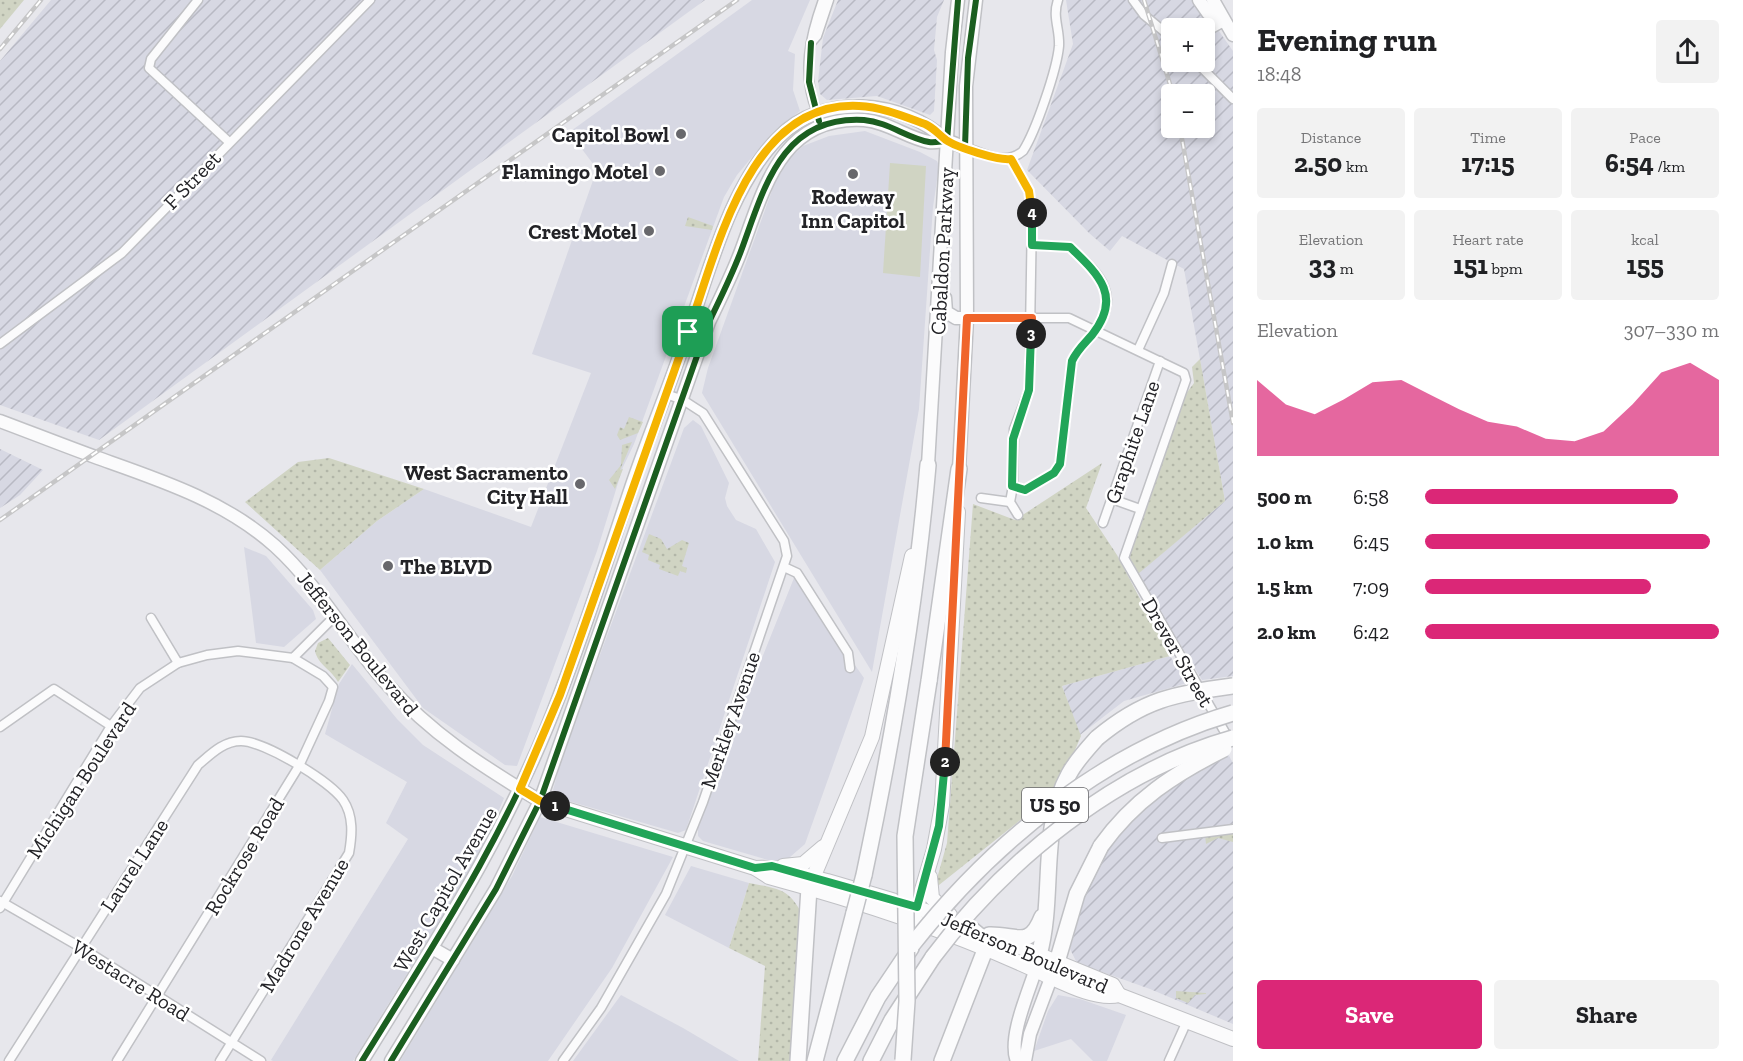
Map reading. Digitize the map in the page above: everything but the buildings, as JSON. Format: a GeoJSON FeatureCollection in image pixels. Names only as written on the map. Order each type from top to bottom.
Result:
{"type":"FeatureCollection","features":[{"type":"Feature","properties":{"kind":"highway"},"geometry":{"type":"LineString","coordinates":[[815,1061],[864,874],[903,678],[921,549],[928,465]]}},
{"type":"Feature","properties":{"kind":"highway"},"geometry":{"type":"LineString","coordinates":[[903,1061],[907,1001],[904,836],[959,469]]}},
{"type":"Feature","properties":{"kind":"highway"},"geometry":{"type":"LineString","coordinates":[[1037,963],[1046,906],[1054,818],[1068,775],[1096,738],[1144,705],[1181,694],[1233,686]]}},
{"type":"Feature","properties":{"kind":"highway","name":"US 50"},"geometry":{"type":"LineString","coordinates":[[845,1061],[878,997],[912,945],[941,908],[980,868],[1049,809],[1129,758],[1188,729],[1233,712]]}},
{"type":"Feature","properties":{"kind":"highway","name":"US 50"},"geometry":{"type":"LineString","coordinates":[[871,1061],[898,1010],[933,957],[984,895],[1026,855],[1066,824],[1155,770],[1233,738]]}},
{"type":"Feature","properties":{"kind":"highway"},"geometry":{"type":"LineString","coordinates":[[1057,963],[1077,894],[1101,846],[1128,812],[1156,787],[1189,767],[1233,746]]}},
{"type":"Feature","properties":{"kind":"highway"},"geometry":{"type":"LineString","coordinates":[[798,1061],[811,883]]}},
{"type":"Feature","properties":{"kind":"highway"},"geometry":{"type":"LineString","coordinates":[[942,1061],[987,942],[1004,934],[1017,938],[1029,937],[1038,927],[1046,906]]}},
{"type":"Feature","properties":{"kind":"highway"},"geometry":{"type":"LineString","coordinates":[[962,924],[987,942]]}},
{"type":"Feature","properties":{"kind":"main road","name":"Cabaldon Parkway"},"geometry":{"type":"LineString","coordinates":[[928,465],[947,141],[958,0]]}},
{"type":"Feature","properties":{"kind":"main road","name":"Cabaldon Parkway"},"geometry":{"type":"LineString","coordinates":[[959,469],[967,318],[965,147],[968,58],[976,0]]}},
{"type":"Feature","properties":{"kind":"main road"},"geometry":{"type":"LineString","coordinates":[[1199,0],[1208,13],[1224,22]]}},
{"type":"Feature","properties":{"kind":"main road"},"geometry":{"type":"LineString","coordinates":[[1213,0],[1233,35]]}},
{"type":"Feature","properties":{"kind":"main road"},"geometry":{"type":"LineString","coordinates":[[947,141],[932,127],[871,107],[845,106],[817,112],[821,127],[867,121],[929,142],[947,141],[965,147]]}},
{"type":"Feature","properties":{"kind":"main road","name":"West Capitol Avenue"},"geometry":{"type":"LineString","coordinates":[[362,1061],[485,861],[520,789],[560,695],[612,544],[743,185],[777,138],[817,112]]}},
{"type":"Feature","properties":{"kind":"main road","name":"West Capitol Avenue"},"geometry":{"type":"LineString","coordinates":[[391,1061],[498,886],[540,801],[709,322],[736,263],[767,180],[786,151],[805,134],[821,127]]}},
{"type":"Feature","properties":{"kind":"main road"},"geometry":{"type":"LineString","coordinates":[[941,256],[946,271],[945,309],[951,316],[967,318]]}},
{"type":"Feature","properties":{"kind":"main road","name":"Jefferson Boulevard"},"geometry":{"type":"LineString","coordinates":[[2,421],[163,481],[237,518],[274,545],[294,565],[378,673],[422,722],[456,748],[540,801],[755,868],[769,877],[811,883]]}},
{"type":"Feature","properties":{"kind":"main road"},"geometry":{"type":"LineString","coordinates":[[811,883],[872,737],[906,588],[928,465]]}},
{"type":"Feature","properties":{"kind":"main road"},"geometry":{"type":"LineString","coordinates":[[959,469],[957,554],[944,780],[930,892],[936,903],[962,924]]}},
{"type":"Feature","properties":{"kind":"main road"},"geometry":{"type":"LineString","coordinates":[[612,544],[619,549],[621,570]]}},
{"type":"Feature","properties":{"kind":"main road"},"geometry":{"type":"LineString","coordinates":[[586,622],[591,627],[590,659]]}},
{"type":"Feature","properties":{"kind":"main road"},"geometry":{"type":"LineString","coordinates":[[772,866],[796,866],[809,860],[822,848],[833,830]]}},
{"type":"Feature","properties":{"kind":"main road"},"geometry":{"type":"LineString","coordinates":[[915,914],[934,849]]}},
{"type":"Feature","properties":{"kind":"main road","name":"Jefferson Boulevard"},"geometry":{"type":"LineString","coordinates":[[755,868],[772,866],[811,883],[915,914],[962,924]]}},
{"type":"Feature","properties":{"kind":"main road","name":"Jefferson Boulevard"},"geometry":{"type":"LineString","coordinates":[[915,914],[1037,963],[1052,978],[1108,998],[1119,995],[1233,1039]]}},
{"type":"Feature","properties":{"kind":"main road"},"geometry":{"type":"LineString","coordinates":[[432,948],[453,960]]}},
{"type":"Feature","properties":{"kind":"main road"},"geometry":{"type":"LineString","coordinates":[[1017,1061],[1016,1032],[1037,963]]}},
{"type":"Feature","properties":{"kind":"main road","name":"Jefferson Boulevard"},"geometry":{"type":"LineString","coordinates":[[1037,963],[1057,963],[1113,985],[1119,995]]}},
{"type":"Feature","properties":{"kind":"main road"},"geometry":{"type":"LineString","coordinates":[[1025,1061],[1030,1034],[1057,963]]}},
{"type":"Feature","properties":{"kind":"street"},"geometry":{"type":"LineString","coordinates":[[198,0],[151,59],[149,68],[230,142]]}},
{"type":"Feature","properties":{"kind":"street","name":"F Street"},"geometry":{"type":"LineString","coordinates":[[0,344],[122,253],[370,0]]}},
{"type":"Feature","properties":{"kind":"street"},"geometry":{"type":"LineString","coordinates":[[817,112],[809,82],[811,34],[823,0]]}},
{"type":"Feature","properties":{"kind":"street"},"geometry":{"type":"LineString","coordinates":[[811,43],[817,36],[829,0]]}},
{"type":"Feature","properties":{"kind":"street"},"geometry":{"type":"LineString","coordinates":[[965,147],[1011,159],[1023,152],[1057,60],[1059,44],[1054,16],[1058,0]]}},
{"type":"Feature","properties":{"kind":"street"},"geometry":{"type":"LineString","coordinates":[[1133,0],[1161,29]]}},
{"type":"Feature","properties":{"kind":"street"},"geometry":{"type":"LineString","coordinates":[[1215,27],[1224,22]]}},
{"type":"Feature","properties":{"kind":"street"},"geometry":{"type":"LineString","coordinates":[[1206,72],[1233,99]]}},
{"type":"Feature","properties":{"kind":"street"},"geometry":{"type":"LineString","coordinates":[[1011,159],[1029,191],[1032,215],[1029,390],[1014,429],[1010,502],[1018,515]]}},
{"type":"Feature","properties":{"kind":"street"},"geometry":{"type":"LineString","coordinates":[[1012,486],[1025,490],[1054,473],[1060,464],[1072,361],[1076,351],[1096,329],[1106,302],[1106,288],[1096,271],[1070,247],[1032,245]]}},
{"type":"Feature","properties":{"kind":"street"},"geometry":{"type":"LineString","coordinates":[[1138,350],[1165,291],[1172,264]]}},
{"type":"Feature","properties":{"kind":"street"},"geometry":{"type":"LineString","coordinates":[[967,318],[1069,318],[1182,371],[1186,380],[1140,509],[1112,499]]}},
{"type":"Feature","properties":{"kind":"street","name":"Graphite Lane"},"geometry":{"type":"LineString","coordinates":[[1103,523],[1160,362]]}},
{"type":"Feature","properties":{"kind":"street","name":"Merkley Avenue"},"geometry":{"type":"LineString","coordinates":[[562,1061],[601,1008],[666,894],[685,847],[784,567],[787,551],[784,541],[703,413],[683,400],[666,394]]}},
{"type":"Feature","properties":{"kind":"street"},"geometry":{"type":"LineString","coordinates":[[981,498],[1010,502]]}},
{"type":"Feature","properties":{"kind":"street","name":"Drever Street"},"geometry":{"type":"LineString","coordinates":[[1140,509],[1124,558],[1233,746]]}},
{"type":"Feature","properties":{"kind":"street"},"geometry":{"type":"LineString","coordinates":[[784,567],[797,573],[848,653],[850,668]]}},
{"type":"Feature","properties":{"kind":"street"},"geometry":{"type":"LineString","coordinates":[[293,658],[335,616]]}},
{"type":"Feature","properties":{"kind":"street"},"geometry":{"type":"LineString","coordinates":[[151,618],[178,663]]}},
{"type":"Feature","properties":{"kind":"street","name":"Michigan Boulevard"},"geometry":{"type":"LineString","coordinates":[[1,904],[111,726],[140,688],[178,663],[207,655],[238,651],[293,658]]}},
{"type":"Feature","properties":{"kind":"street","name":"Rockrose Road"},"geometry":{"type":"LineString","coordinates":[[117,1061],[298,766],[329,701],[333,687],[323,676],[293,658]]}},
{"type":"Feature","properties":{"kind":"street"},"geometry":{"type":"LineString","coordinates":[[0,727],[54,689],[111,726]]}},
{"type":"Feature","properties":{"kind":"street","name":"Laurel Lane"},"geometry":{"type":"LineString","coordinates":[[9,1061],[198,765],[219,747],[241,741],[262,747],[298,766]]}},
{"type":"Feature","properties":{"kind":"street","name":"Madrone Avenue"},"geometry":{"type":"LineString","coordinates":[[220,1061],[349,853],[352,827],[343,800],[328,785],[298,766]]}},
{"type":"Feature","properties":{"kind":"street"},"geometry":{"type":"LineString","coordinates":[[1162,838],[1233,829]]}},
{"type":"Feature","properties":{"kind":"street","name":"Westacre Road"},"geometry":{"type":"LineString","coordinates":[[1,904],[80,947],[261,1061]]}},
{"type":"Feature","properties":{"kind":"street"},"geometry":{"type":"LineString","coordinates":[[1169,1061],[1187,1021]]}},
{"type":"Feature","properties":{"kind":"shaded area"},"geometry":{"type":"Polygon","coordinates":[[[51,0],[705,0],[99,440],[0,405],[0,61],[51,0]]]}},
{"type":"Feature","properties":{"kind":"shaded area"},"geometry":{"type":"Polygon","coordinates":[[[752,0],[810,0],[788,51],[795,54],[793,90],[800,111],[773,132],[737,175],[724,197],[634,444],[623,467],[597,551],[517,766],[505,765],[423,708],[320,570],[377,521],[424,489],[531,527],[591,373],[532,354],[597,169],[578,144],[564,136],[752,0]]]}},
{"type":"Feature","properties":{"kind":"shaded area"},"geometry":{"type":"Polygon","coordinates":[[[838,0],[944,0],[937,17],[934,50],[937,60],[934,111],[930,115],[877,96],[827,100],[820,94],[818,81],[823,38],[838,0]]]}},
{"type":"Feature","properties":{"kind":"shaded area"},"geometry":{"type":"Polygon","coordinates":[[[1066,0],[1197,0],[1210,18],[1161,18],[1161,72],[1215,72],[1215,26],[1233,51],[1233,676],[1202,680],[1137,574],[1225,501],[1184,269],[1122,236],[1110,251],[1027,170],[1073,44],[1066,0]]]}},
{"type":"Feature","properties":{"kind":"shaded area"},"geometry":{"type":"Polygon","coordinates":[[[865,131],[920,152],[937,161],[939,166],[933,207],[919,409],[872,672],[702,393],[708,368],[774,185],[789,159],[803,146],[829,136],[865,131]]]}},
{"type":"Feature","properties":{"kind":"shaded area"},"geometry":{"type":"Polygon","coordinates":[[[693,420],[701,426],[729,483],[725,498],[727,506],[736,520],[756,529],[775,562],[686,830],[678,833],[558,798],[553,790],[561,760],[684,428],[693,420]]]}},
{"type":"Feature","properties":{"kind":"shaded area"},"geometry":{"type":"Polygon","coordinates":[[[0,449],[43,470],[20,495],[0,508],[0,449]]]}},
{"type":"Feature","properties":{"kind":"shaded area"},"geometry":{"type":"Polygon","coordinates":[[[244,547],[266,556],[313,610],[316,619],[284,647],[256,643],[244,547]]]}},
{"type":"Feature","properties":{"kind":"shaded area"},"geometry":{"type":"Polygon","coordinates":[[[794,578],[864,678],[805,844],[782,864],[703,841],[698,836],[698,826],[741,703],[750,688],[794,578]]]}},
{"type":"Feature","properties":{"kind":"shaded area"},"geometry":{"type":"Polygon","coordinates":[[[1170,656],[1187,683],[1124,701],[1080,735],[1062,686],[1170,656]]]}},
{"type":"Feature","properties":{"kind":"shaded area"},"geometry":{"type":"Polygon","coordinates":[[[352,664],[397,719],[423,745],[504,798],[480,856],[353,1061],[273,1061],[271,1060],[408,839],[386,823],[407,782],[325,734],[339,684],[352,664]]]}},
{"type":"Feature","properties":{"kind":"shaded area"},"geometry":{"type":"Polygon","coordinates":[[[1228,754],[1233,763],[1233,1024],[1150,989],[1077,963],[1070,949],[1089,882],[1113,838],[1148,799],[1228,754]]]}},
{"type":"Feature","properties":{"kind":"shaded area"},"geometry":{"type":"Polygon","coordinates":[[[540,817],[673,857],[612,968],[548,1061],[400,1061],[512,876],[540,817]]]}},
{"type":"Feature","properties":{"kind":"shaded area"},"geometry":{"type":"Polygon","coordinates":[[[691,866],[749,883],[729,948],[665,915],[691,866]]]}},
{"type":"Feature","properties":{"kind":"shaded area"},"geometry":{"type":"Polygon","coordinates":[[[621,995],[683,1028],[739,1061],[573,1061],[621,995]]]}},
{"type":"Feature","properties":{"kind":"shaded area"},"geometry":{"type":"Polygon","coordinates":[[[1058,995],[1080,999],[1126,1015],[1107,1061],[1093,1061],[1071,1039],[1034,1051],[1048,1011],[1058,995]]]}},
{"type":"Feature","properties":{"kind":"green space"},"geometry":{"type":"Polygon","coordinates":[[[0,0],[24,0],[0,29],[0,0]]]}},
{"type":"Feature","properties":{"kind":"green space"},"geometry":{"type":"Polygon","coordinates":[[[890,163],[926,166],[920,277],[883,273],[890,163]]]}},
{"type":"Feature","properties":{"kind":"green space"},"geometry":{"type":"Polygon","coordinates":[[[688,217],[713,226],[712,230],[685,226],[688,217]]]}},
{"type":"Feature","properties":{"kind":"green space"},"geometry":{"type":"Polygon","coordinates":[[[1200,359],[1225,501],[1138,574],[1129,561],[1129,554],[1185,395],[1194,383],[1192,367],[1200,359]]]}},
{"type":"Feature","properties":{"kind":"green space"},"geometry":{"type":"Polygon","coordinates":[[[629,417],[643,422],[638,433],[620,440],[617,435],[620,427],[624,429],[629,417]]]}},
{"type":"Feature","properties":{"kind":"green space"},"geometry":{"type":"Polygon","coordinates":[[[632,442],[615,489],[609,480],[621,465],[622,445],[632,442]]]}},
{"type":"Feature","properties":{"kind":"green space"},"geometry":{"type":"Polygon","coordinates":[[[329,458],[424,489],[377,521],[320,570],[245,502],[298,462],[329,458]]]}},
{"type":"Feature","properties":{"kind":"green space"},"geometry":{"type":"Polygon","coordinates":[[[1102,463],[1086,508],[1117,555],[1170,656],[1062,686],[1081,736],[1058,790],[934,889],[947,843],[973,504],[1015,520],[1102,463]]]}},
{"type":"Feature","properties":{"kind":"green space"},"geometry":{"type":"Polygon","coordinates":[[[649,534],[661,539],[667,549],[682,540],[689,543],[682,566],[687,568],[686,573],[680,571],[678,576],[659,569],[660,565],[648,560],[649,555],[642,552],[649,534]]]}},
{"type":"Feature","properties":{"kind":"green space"},"geometry":{"type":"Polygon","coordinates":[[[328,638],[350,665],[338,682],[319,660],[315,651],[318,643],[328,638]]]}},
{"type":"Feature","properties":{"kind":"green space"},"geometry":{"type":"Polygon","coordinates":[[[1233,831],[1233,842],[1218,838],[1206,844],[1205,835],[1233,831]]]}},
{"type":"Feature","properties":{"kind":"green space"},"geometry":{"type":"Polygon","coordinates":[[[749,883],[780,890],[791,898],[801,912],[792,1061],[758,1061],[765,966],[729,948],[749,883]]]}},
{"type":"Feature","properties":{"kind":"green space"},"geometry":{"type":"Polygon","coordinates":[[[1176,991],[1206,994],[1195,995],[1188,1003],[1176,998],[1176,991]]]}},
{"type":"Feature","properties":{"kind":"railway"},"geometry":{"type":"LineString","coordinates":[[0,49],[41,0]]}},
{"type":"Feature","properties":{"kind":"railway"},"geometry":{"type":"LineString","coordinates":[[0,520],[737,0]]}},
{"type":"Feature","properties":{"kind":"railway"},"geometry":{"type":"LineString","coordinates":[[1144,0],[1170,84]]}},
{"type":"Feature","properties":{"kind":"railway"},"geometry":{"type":"LineString","coordinates":[[1182,138],[1233,423]]}},
{"type":"Feature","properties":{"kind":"cycle path"},"geometry":{"type":"LineString","coordinates":[[947,141],[958,0]]}},
{"type":"Feature","properties":{"kind":"cycle path"},"geometry":{"type":"LineString","coordinates":[[391,1061],[496,889],[540,801],[709,322],[734,269],[768,181],[780,160],[795,143],[813,130],[836,122],[873,121],[921,140],[947,141],[965,147],[968,58],[976,0]]}},
{"type":"Feature","properties":{"kind":"cycle path"},"geometry":{"type":"LineString","coordinates":[[811,43],[809,82],[819,121]]}},
{"type":"Feature","properties":{"kind":"cycle path"},"geometry":{"type":"LineString","coordinates":[[362,1061],[470,882],[519,791],[540,743],[579,641],[722,233],[746,182],[778,138],[796,123],[817,113],[839,108],[862,106],[886,109],[908,116],[929,127],[947,141]]}},
{"type":"Feature","properties":{"kind":"place","name":"Capitol Bowl"},"geometry":{"type":"Point","coordinates":[681,134]}},
{"type":"Feature","properties":{"kind":"place","name":"Flamingo Motel"},"geometry":{"type":"Point","coordinates":[660,171]}},
{"type":"Feature","properties":{"kind":"place","name":"Rodeway Inn Capitol"},"geometry":{"type":"Point","coordinates":[853,174]}},
{"type":"Feature","properties":{"kind":"place","name":"Crest Motel"},"geometry":{"type":"Point","coordinates":[649,231]}},
{"type":"Feature","properties":{"kind":"place","name":"West Sacramento City Hall"},"geometry":{"type":"Point","coordinates":[580,484]}},
{"type":"Feature","properties":{"kind":"place","name":"The BLVD"},"geometry":{"type":"Point","coordinates":[388,566]}},
{"type":"Feature","properties":{"kind":"route"},"geometry":{"type":"LineString","coordinates":[[845,106],[885,110],[932,127],[947,141],[1006,160],[1011,159],[1031,198],[1032,245],[1070,247],[1096,271],[1106,288],[1106,302],[1096,329],[1076,351],[1072,361],[1063,456],[1060,464],[1054,473],[1025,490],[1012,486],[1011,473],[1014,429],[1029,390],[1032,318],[967,318],[957,554],[942,805],[934,849],[917,907],[772,866],[755,868],[730,861],[540,801],[520,789],[560,695],[688,332],[739,192],[761,158],[777,138],[807,116],[845,106]]}}]}
